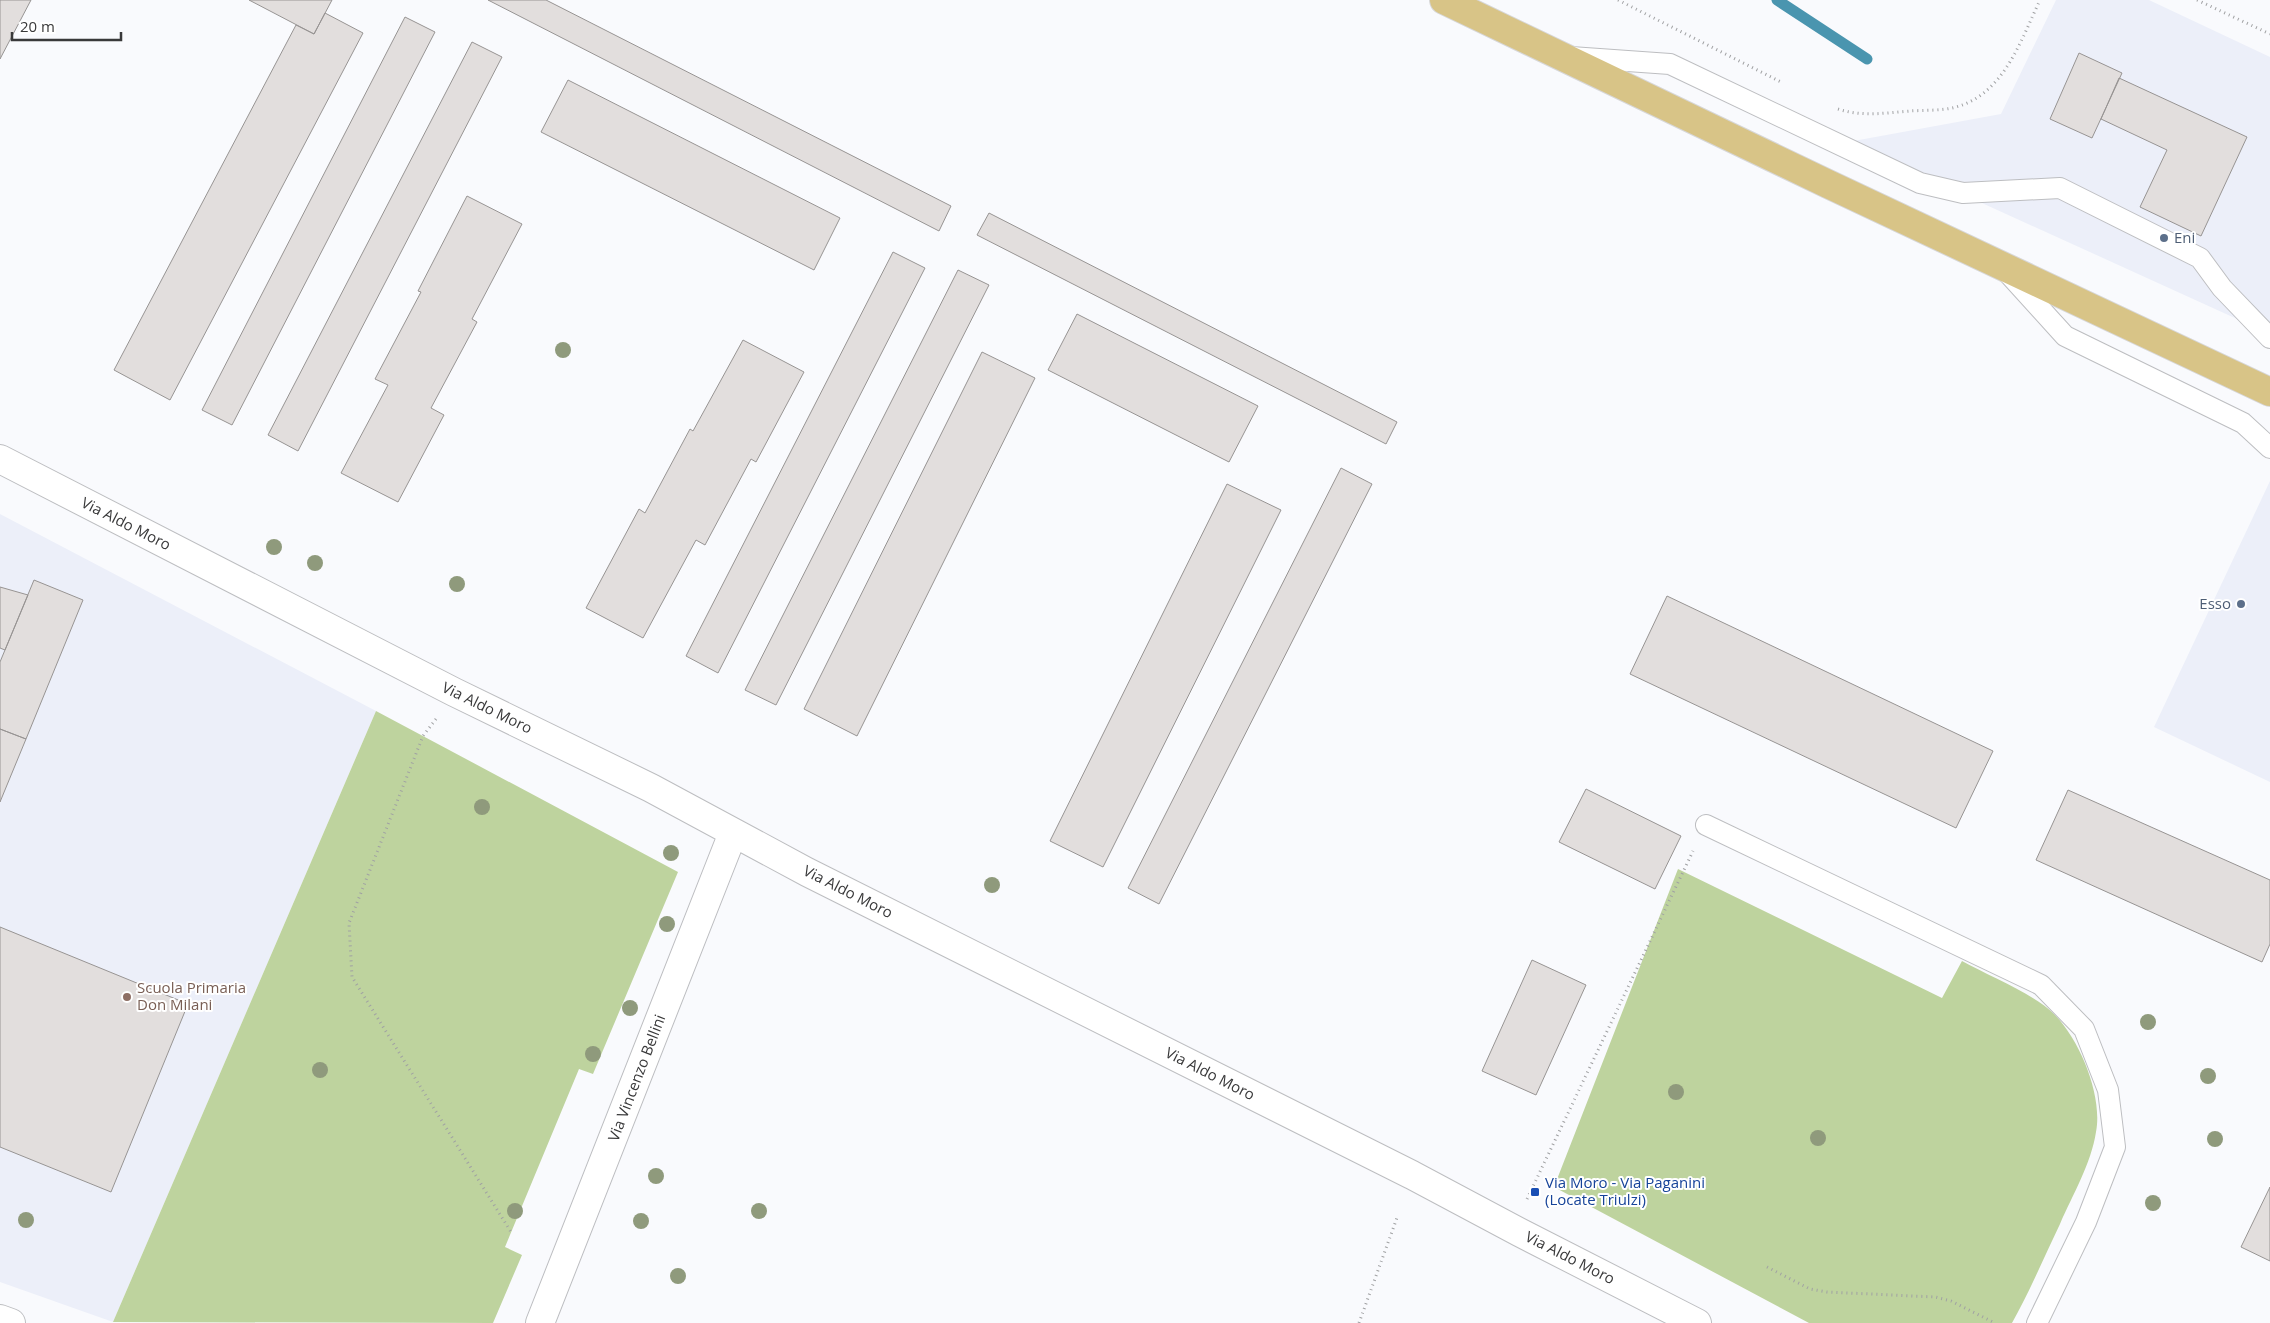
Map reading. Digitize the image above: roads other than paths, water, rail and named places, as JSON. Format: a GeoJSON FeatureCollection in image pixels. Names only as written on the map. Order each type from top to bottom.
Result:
{"type":"FeatureCollection","features":[{"type":"Feature","properties":{"kind":"highway"},"geometry":{"type":"LineString","coordinates":[[1444,0],[2270,392]]}},
{"type":"Feature","properties":{"kind":"street","name":"Via Aldo Moro"},"geometry":{"type":"LineString","coordinates":[[0,459],[454,692],[651,788],[816,876],[1412,1175],[1697,1323]]}},
{"type":"Feature","properties":{"kind":"street","name":"Via Vincenzo Bellini"},"geometry":{"type":"LineString","coordinates":[[540,1323],[733,833]]}},
{"type":"Feature","properties":{"kind":"lane"},"geometry":{"type":"LineString","coordinates":[[1562,57],[1670,64],[1920,183],[1963,193],[2060,188],[2200,258],[2222,288],[2270,338]]}},
{"type":"Feature","properties":{"kind":"lane"},"geometry":{"type":"LineString","coordinates":[[2000,265],[2065,336],[2243,423],[2270,448]]}},
{"type":"Feature","properties":{"kind":"lane"},"geometry":{"type":"LineString","coordinates":[[1706,825],[2041,984],[2084,1029],[2108,1090],[2115,1147],[2086,1222],[2036,1323]]}},
{"type":"Feature","properties":{"kind":"waterway"},"geometry":{"type":"LineString","coordinates":[[1777,0],[1867,59]]}},
{"type":"Feature","properties":{"kind":"place","name":"Eni"},"geometry":{"type":"Point","coordinates":[2164,238]}},
{"type":"Feature","properties":{"kind":"place","name":"Esso"},"geometry":{"type":"Point","coordinates":[2241,604]}},
{"type":"Feature","properties":{"kind":"place","name":"Scuola Primaria Don Milani"},"geometry":{"type":"Point","coordinates":[127,997]}},
{"type":"Feature","properties":{"kind":"place","name":"Via Moro - Via Paganini (Locate Triulzi)"},"geometry":{"type":"Point","coordinates":[1535,1192]}}]}
